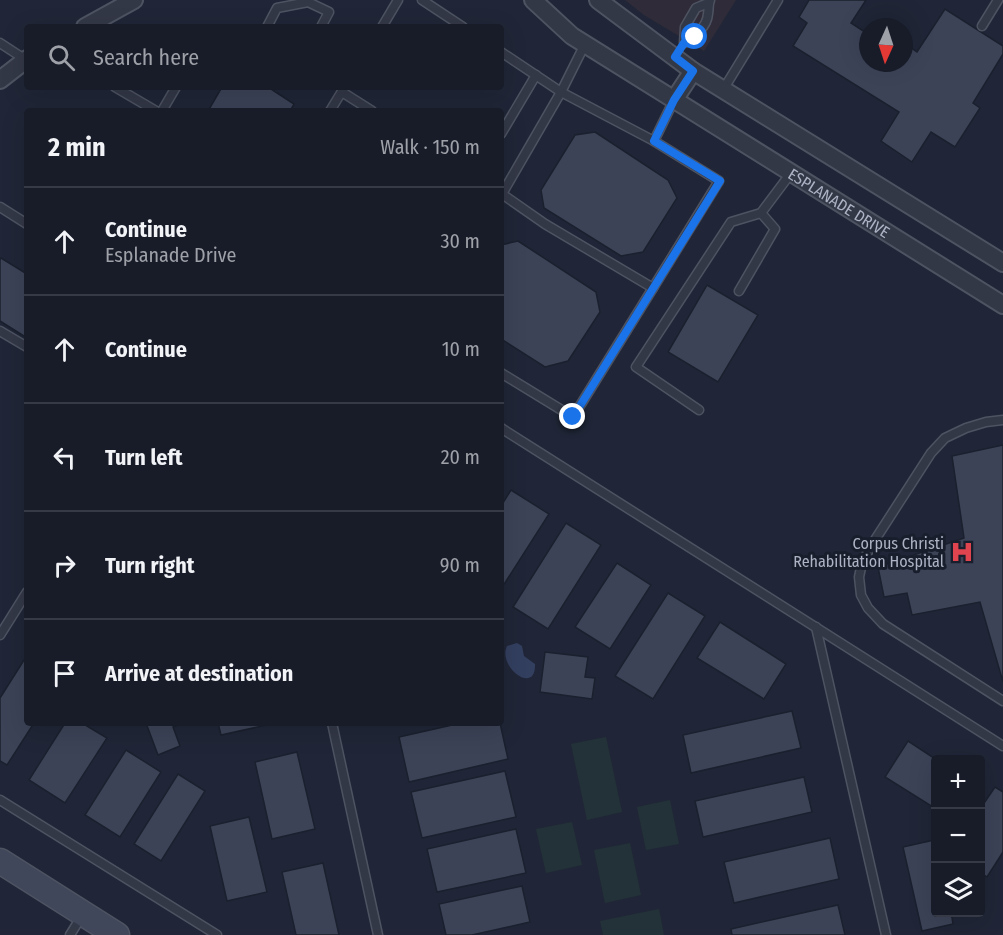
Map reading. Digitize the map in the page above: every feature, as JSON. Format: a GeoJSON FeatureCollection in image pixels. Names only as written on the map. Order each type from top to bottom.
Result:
{"type":"FeatureCollection","features":[{"type":"Feature","properties":{"kind":"main road"},"geometry":{"type":"LineString","coordinates":[[0,861],[117,935]]}},
{"type":"Feature","properties":{"kind":"street"},"geometry":{"type":"LineString","coordinates":[[90,24],[134,0]]}},
{"type":"Feature","properties":{"kind":"street","name":"ESPLANADE DRIVE"},"geometry":{"type":"LineString","coordinates":[[533,0],[572,36],[1003,305]]}},
{"type":"Feature","properties":{"kind":"street","name":"ESPLANADE DRIVE"},"geometry":{"type":"LineString","coordinates":[[598,0],[693,71],[1003,263]]}},
{"type":"Feature","properties":{"kind":"street"},"geometry":{"type":"LineString","coordinates":[[0,80],[24,61]]}},
{"type":"Feature","properties":{"kind":"street"},"geometry":{"type":"LineString","coordinates":[[674,100],[693,71]]}},
{"type":"Feature","properties":{"kind":"lane"},"geometry":{"type":"LineString","coordinates":[[384,24],[398,0]]}},
{"type":"Feature","properties":{"kind":"lane"},"geometry":{"type":"LineString","coordinates":[[422,0],[458,24]]}},
{"type":"Feature","properties":{"kind":"lane"},"geometry":{"type":"LineString","coordinates":[[723,90],[778,0]]}},
{"type":"Feature","properties":{"kind":"lane"},"geometry":{"type":"LineString","coordinates":[[982,26],[998,0]]}},
{"type":"Feature","properties":{"kind":"lane"},"geometry":{"type":"LineString","coordinates":[[269,24],[277,8],[308,1],[329,12],[323,24]]}},
{"type":"Feature","properties":{"kind":"lane"},"geometry":{"type":"LineString","coordinates":[[675,57],[684,43],[695,37],[708,17],[709,2],[696,8],[685,27],[684,43]]}},
{"type":"Feature","properties":{"kind":"lane"},"geometry":{"type":"LineString","coordinates":[[0,43],[24,58]]}},
{"type":"Feature","properties":{"kind":"lane"},"geometry":{"type":"LineString","coordinates":[[504,189],[561,92],[585,44]]}},
{"type":"Feature","properties":{"kind":"lane"},"geometry":{"type":"LineString","coordinates":[[504,54],[561,92],[654,141],[720,181],[573,417],[504,375]]}},
{"type":"Feature","properties":{"kind":"lane"},"geometry":{"type":"LineString","coordinates":[[504,129],[536,75]]}},
{"type":"Feature","properties":{"kind":"lane"},"geometry":{"type":"LineString","coordinates":[[120,90],[151,108]]}},
{"type":"Feature","properties":{"kind":"lane"},"geometry":{"type":"LineString","coordinates":[[164,108],[174,90]]}},
{"type":"Feature","properties":{"kind":"lane"},"geometry":{"type":"LineString","coordinates":[[332,108],[342,90]]}},
{"type":"Feature","properties":{"kind":"lane"},"geometry":{"type":"LineString","coordinates":[[344,90],[368,108]]}},
{"type":"Feature","properties":{"kind":"lane"},"geometry":{"type":"LineString","coordinates":[[654,141],[674,100]]}},
{"type":"Feature","properties":{"kind":"lane"},"geometry":{"type":"LineString","coordinates":[[699,410],[636,367],[731,222],[761,213],[791,173]]}},
{"type":"Feature","properties":{"kind":"lane"},"geometry":{"type":"LineString","coordinates":[[504,196],[545,224],[653,288]]}},
{"type":"Feature","properties":{"kind":"lane"},"geometry":{"type":"LineString","coordinates":[[0,207],[24,222]]}},
{"type":"Feature","properties":{"kind":"lane"},"geometry":{"type":"LineString","coordinates":[[739,291],[775,229],[761,213]]}},
{"type":"Feature","properties":{"kind":"lane"},"geometry":{"type":"LineString","coordinates":[[0,331],[24,345]]}},
{"type":"Feature","properties":{"kind":"lane"},"geometry":{"type":"LineString","coordinates":[[1003,420],[966,428],[945,438],[931,453],[871,546],[862,562],[859,578],[861,595],[868,608],[883,624],[1003,701]]}},
{"type":"Feature","properties":{"kind":"lane"},"geometry":{"type":"LineString","coordinates":[[504,430],[1003,746]]}},
{"type":"Feature","properties":{"kind":"lane"},"geometry":{"type":"LineString","coordinates":[[0,635],[24,597]]}},
{"type":"Feature","properties":{"kind":"lane"},"geometry":{"type":"LineString","coordinates":[[816,627],[885,935]]}},
{"type":"Feature","properties":{"kind":"lane"},"geometry":{"type":"LineString","coordinates":[[333,726],[378,935]]}},
{"type":"Feature","properties":{"kind":"lane"},"geometry":{"type":"LineString","coordinates":[[0,800],[217,935]]}},
{"type":"Feature","properties":{"kind":"lane"},"geometry":{"type":"LineString","coordinates":[[70,935],[83,914]]}},
{"type":"Feature","properties":{"kind":"shaded area"},"geometry":{"type":"Polygon","coordinates":[[[625,0],[736,0],[704,51],[644,15],[625,0]]]}},
{"type":"Feature","properties":{"kind":"shaded area"},"geometry":{"type":"Polygon","coordinates":[[[606,737],[622,812],[587,820],[571,744],[606,737]]]}},
{"type":"Feature","properties":{"kind":"shaded area"},"geometry":{"type":"Polygon","coordinates":[[[670,800],[679,844],[646,850],[637,807],[670,800]]]}},
{"type":"Feature","properties":{"kind":"shaded area"},"geometry":{"type":"Polygon","coordinates":[[[572,822],[582,865],[546,873],[536,829],[572,822]]]}},
{"type":"Feature","properties":{"kind":"shaded area"},"geometry":{"type":"Polygon","coordinates":[[[630,843],[641,895],[605,903],[594,850],[630,843]]]}},
{"type":"Feature","properties":{"kind":"shaded area"},"geometry":{"type":"Polygon","coordinates":[[[659,909],[664,935],[603,935],[600,921],[659,909]]]}},
{"type":"Feature","properties":{"kind":"water"},"geometry":{"type":"Polygon","coordinates":[[[517,643],[522,646],[524,656],[535,664],[534,673],[530,678],[518,675],[507,662],[505,654],[507,646],[517,643]]]}},
{"type":"Feature","properties":{"kind":"building"},"geometry":{"type":"Polygon","coordinates":[[[809,0],[866,0],[851,23],[859,28],[859,72],[913,72],[913,49],[917,52],[945,9],[1003,46],[1003,54],[973,103],[980,108],[955,147],[931,132],[912,162],[881,141],[899,112],[793,46],[807,23],[799,17],[809,0]]]}},
{"type":"Feature","properties":{"kind":"building"},"geometry":{"type":"Polygon","coordinates":[[[220,90],[273,90],[294,104],[292,108],[210,108],[220,90]]]}},
{"type":"Feature","properties":{"kind":"building"},"geometry":{"type":"Polygon","coordinates":[[[595,132],[668,180],[677,198],[643,252],[621,256],[544,208],[541,190],[575,135],[595,132]]]}},
{"type":"Feature","properties":{"kind":"building"},"geometry":{"type":"Polygon","coordinates":[[[518,241],[596,292],[600,312],[568,361],[545,367],[504,341],[504,244],[518,241]]]}},
{"type":"Feature","properties":{"kind":"building"},"geometry":{"type":"Polygon","coordinates":[[[1,258],[24,272],[24,336],[0,321],[1,258]]]}},
{"type":"Feature","properties":{"kind":"building"},"geometry":{"type":"Polygon","coordinates":[[[707,285],[758,315],[718,382],[668,352],[707,285]]]}},
{"type":"Feature","properties":{"kind":"building","name":"Corpus Christi Rehabilitation Hospital"},"geometry":{"type":"Polygon","coordinates":[[[1003,445],[1003,682],[980,602],[912,615],[907,593],[884,597],[878,567],[964,538],[952,456],[1003,445]]]}},
{"type":"Feature","properties":{"kind":"building"},"geometry":{"type":"Polygon","coordinates":[[[511,490],[549,514],[504,584],[504,501],[511,490]]]}},
{"type":"Feature","properties":{"kind":"building"},"geometry":{"type":"Polygon","coordinates":[[[566,523],[601,545],[548,629],[513,607],[566,523]]]}},
{"type":"Feature","properties":{"kind":"building"},"geometry":{"type":"Polygon","coordinates":[[[617,563],[651,585],[610,649],[575,627],[617,563]]]}},
{"type":"Feature","properties":{"kind":"building"},"geometry":{"type":"Polygon","coordinates":[[[668,593],[705,616],[653,699],[615,676],[668,593]]]}},
{"type":"Feature","properties":{"kind":"building"},"geometry":{"type":"Polygon","coordinates":[[[720,622],[786,664],[764,699],[697,658],[720,622]]]}},
{"type":"Feature","properties":{"kind":"building"},"geometry":{"type":"Polygon","coordinates":[[[545,652],[588,657],[585,677],[595,678],[592,699],[540,692],[545,652]]]}},
{"type":"Feature","properties":{"kind":"building"},"geometry":{"type":"Polygon","coordinates":[[[24,660],[24,726],[32,726],[7,765],[0,761],[0,698],[24,660]]]}},
{"type":"Feature","properties":{"kind":"building"},"geometry":{"type":"Polygon","coordinates":[[[792,711],[801,748],[691,773],[683,735],[792,711]]]}},
{"type":"Feature","properties":{"kind":"building"},"geometry":{"type":"Polygon","coordinates":[[[63,726],[87,726],[107,738],[65,803],[29,780],[63,726]]]}},
{"type":"Feature","properties":{"kind":"building"},"geometry":{"type":"Polygon","coordinates":[[[147,726],[176,726],[173,727],[180,746],[158,755],[147,726]]]}},
{"type":"Feature","properties":{"kind":"building"},"geometry":{"type":"Polygon","coordinates":[[[219,726],[262,726],[221,735],[219,726]]]}},
{"type":"Feature","properties":{"kind":"building"},"geometry":{"type":"Polygon","coordinates":[[[448,726],[501,726],[508,759],[409,782],[399,737],[448,726]]]}},
{"type":"Feature","properties":{"kind":"building"},"geometry":{"type":"Polygon","coordinates":[[[908,741],[931,756],[931,806],[885,777],[908,741]]]}},
{"type":"Feature","properties":{"kind":"building"},"geometry":{"type":"Polygon","coordinates":[[[126,750],[161,772],[120,837],[85,815],[126,750]]]}},
{"type":"Feature","properties":{"kind":"building"},"geometry":{"type":"Polygon","coordinates":[[[297,752],[315,829],[272,839],[255,762],[297,752]]]}},
{"type":"Feature","properties":{"kind":"building"},"geometry":{"type":"Polygon","coordinates":[[[505,771],[516,817],[422,838],[411,792],[505,771]]]}},
{"type":"Feature","properties":{"kind":"building"},"geometry":{"type":"Polygon","coordinates":[[[178,774],[205,791],[161,861],[134,844],[178,774]]]}},
{"type":"Feature","properties":{"kind":"building"},"geometry":{"type":"Polygon","coordinates":[[[804,777],[812,812],[703,837],[695,801],[804,777]]]}},
{"type":"Feature","properties":{"kind":"building"},"geometry":{"type":"Polygon","coordinates":[[[995,787],[1003,792],[1003,852],[987,877],[985,876],[985,802],[995,787]]]}},
{"type":"Feature","properties":{"kind":"building"},"geometry":{"type":"Polygon","coordinates":[[[249,817],[267,892],[227,901],[210,826],[249,817]]]}},
{"type":"Feature","properties":{"kind":"building"},"geometry":{"type":"Polygon","coordinates":[[[516,829],[526,873],[437,892],[427,849],[516,829]]]}},
{"type":"Feature","properties":{"kind":"building"},"geometry":{"type":"Polygon","coordinates":[[[830,838],[839,879],[734,903],[724,862],[830,838]]]}},
{"type":"Feature","properties":{"kind":"building"},"geometry":{"type":"Polygon","coordinates":[[[931,841],[931,917],[952,917],[953,924],[922,931],[903,847],[931,841]]]}},
{"type":"Feature","properties":{"kind":"building"},"geometry":{"type":"Polygon","coordinates":[[[323,863],[339,935],[296,935],[282,872],[323,863]]]}},
{"type":"Feature","properties":{"kind":"building"},"geometry":{"type":"Polygon","coordinates":[[[522,886],[530,922],[472,935],[446,935],[439,904],[522,886]]]}},
{"type":"Feature","properties":{"kind":"building"},"geometry":{"type":"Polygon","coordinates":[[[838,905],[845,935],[732,935],[731,929],[838,905]]]}},
{"type":"Feature","properties":{"kind":"place","name":"Corpus Christi Rehabilitation Hospital"},"geometry":{"type":"Point","coordinates":[962,552]}},
{"type":"Feature","properties":{"kind":"route"},"geometry":{"type":"LineString","coordinates":[[573,417],[720,181],[654,141],[674,100],[693,71],[675,57],[684,43],[695,37]]}}]}
